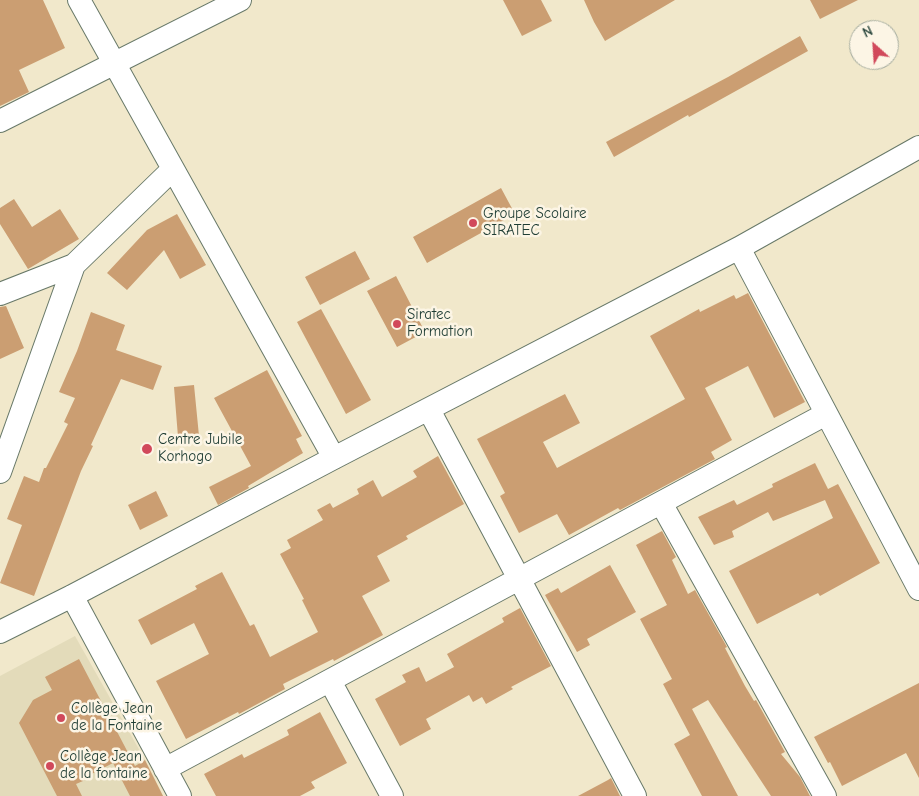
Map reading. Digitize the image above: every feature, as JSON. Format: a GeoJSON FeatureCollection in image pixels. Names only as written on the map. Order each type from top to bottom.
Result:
{"type":"FeatureCollection","features":[{"type":"Feature","properties":{"kind":"street"},"geometry":{"type":"LineString","coordinates":[[79,0],[334,458]]}},
{"type":"Feature","properties":{"kind":"street"},"geometry":{"type":"LineString","coordinates":[[0,121],[240,0]]}},
{"type":"Feature","properties":{"kind":"street"},"geometry":{"type":"LineString","coordinates":[[0,632],[739,248],[919,147]]}},
{"type":"Feature","properties":{"kind":"street"},"geometry":{"type":"LineString","coordinates":[[0,294],[74,265],[173,169]]}},
{"type":"Feature","properties":{"kind":"street"},"geometry":{"type":"LineString","coordinates":[[739,248],[919,588]]}},
{"type":"Feature","properties":{"kind":"street"},"geometry":{"type":"LineString","coordinates":[[0,472],[74,265]]}},
{"type":"Feature","properties":{"kind":"street"},"geometry":{"type":"LineString","coordinates":[[429,410],[635,796]]}},
{"type":"Feature","properties":{"kind":"street"},"geometry":{"type":"LineString","coordinates":[[166,769],[826,414]]}},
{"type":"Feature","properties":{"kind":"street"},"geometry":{"type":"LineString","coordinates":[[661,503],[825,796]]}},
{"type":"Feature","properties":{"kind":"street"},"geometry":{"type":"LineString","coordinates":[[72,596],[180,796]]}},
{"type":"Feature","properties":{"kind":"street"},"geometry":{"type":"LineString","coordinates":[[330,681],[392,796]]}},
{"type":"Feature","properties":{"kind":"shaded area","name":"Collège Jean de la Fontaine"},"geometry":{"type":"Polygon","coordinates":[[[75,636],[145,760],[163,796],[0,796],[0,676],[75,636]]]}},
{"type":"Feature","properties":{"kind":"building"},"geometry":{"type":"Polygon","coordinates":[[[0,0],[43,0],[65,48],[19,70],[29,92],[0,106],[0,0]]]}},
{"type":"Feature","properties":{"kind":"building"},"geometry":{"type":"Polygon","coordinates":[[[503,0],[541,0],[552,21],[522,36],[503,0]]]}},
{"type":"Feature","properties":{"kind":"building"},"geometry":{"type":"Polygon","coordinates":[[[584,0],[675,0],[605,41],[584,0]]]}},
{"type":"Feature","properties":{"kind":"building"},"geometry":{"type":"Polygon","coordinates":[[[810,0],[858,0],[820,19],[810,0]]]}},
{"type":"Feature","properties":{"kind":"building"},"geometry":{"type":"Polygon","coordinates":[[[800,36],[808,51],[614,157],[606,142],[800,36]]]}},
{"type":"Feature","properties":{"kind":"building"},"geometry":{"type":"Polygon","coordinates":[[[501,188],[515,214],[427,263],[413,237],[501,188]]]}},
{"type":"Feature","properties":{"kind":"building"},"geometry":{"type":"Polygon","coordinates":[[[14,199],[32,227],[60,209],[79,239],[28,269],[0,224],[0,208],[14,199]]]}},
{"type":"Feature","properties":{"kind":"building"},"geometry":{"type":"Polygon","coordinates":[[[177,214],[206,265],[180,279],[164,250],[127,290],[107,273],[147,230],[177,214]]]}},
{"type":"Feature","properties":{"kind":"building"},"geometry":{"type":"Polygon","coordinates":[[[355,251],[370,279],[320,305],[305,277],[355,251]]]}},
{"type":"Feature","properties":{"kind":"building"},"geometry":{"type":"Polygon","coordinates":[[[396,276],[425,332],[397,347],[367,291],[396,276]]]}},
{"type":"Feature","properties":{"kind":"building"},"geometry":{"type":"Polygon","coordinates":[[[748,293],[805,402],[774,418],[748,366],[705,388],[732,440],[711,452],[715,459],[569,535],[557,514],[519,533],[500,496],[505,493],[477,439],[565,394],[580,423],[543,442],[557,468],[641,423],[685,399],[650,336],[699,309],[700,312],[734,295],[736,299],[748,293]]]}},
{"type":"Feature","properties":{"kind":"building"},"geometry":{"type":"Polygon","coordinates":[[[6,306],[24,348],[0,359],[0,307],[6,306]]]}},
{"type":"Feature","properties":{"kind":"building"},"geometry":{"type":"Polygon","coordinates":[[[321,309],[371,400],[346,414],[297,322],[321,309]]]}},
{"type":"Feature","properties":{"kind":"building"},"geometry":{"type":"Polygon","coordinates":[[[91,312],[125,325],[116,350],[162,366],[153,390],[121,379],[91,445],[93,446],[81,471],[34,596],[0,583],[22,525],[7,519],[24,476],[39,482],[44,468],[46,468],[68,424],[64,422],[75,398],[59,392],[91,312]]]}},
{"type":"Feature","properties":{"kind":"building"},"geometry":{"type":"Polygon","coordinates":[[[267,370],[302,436],[296,439],[303,453],[248,486],[249,488],[218,505],[209,487],[251,466],[214,398],[267,370]]]}},
{"type":"Feature","properties":{"kind":"building"},"geometry":{"type":"Polygon","coordinates":[[[194,385],[199,436],[178,437],[174,387],[194,385]]]}},
{"type":"Feature","properties":{"kind":"building"},"geometry":{"type":"Polygon","coordinates":[[[438,456],[464,504],[406,536],[408,539],[377,556],[390,581],[362,596],[383,635],[334,661],[333,659],[283,684],[285,689],[239,714],[238,712],[186,739],[156,681],[209,654],[194,623],[151,645],[138,620],[197,589],[195,586],[222,572],[250,626],[254,624],[270,657],[318,632],[302,600],[304,599],[280,554],[291,548],[287,540],[323,520],[317,510],[330,503],[333,508],[359,494],[357,489],[373,480],[382,497],[417,477],[413,471],[438,456]]]}},
{"type":"Feature","properties":{"kind":"building"},"geometry":{"type":"Polygon","coordinates":[[[815,463],[828,489],[838,484],[880,563],[820,596],[818,593],[757,624],[729,571],[833,518],[825,500],[773,521],[768,512],[732,531],[734,537],[714,545],[698,517],[734,500],[737,505],[773,487],[772,484],[815,463]]]}},
{"type":"Feature","properties":{"kind":"building"},"geometry":{"type":"Polygon","coordinates":[[[156,491],[168,516],[140,530],[128,505],[156,491]]]}},
{"type":"Feature","properties":{"kind":"building"},"geometry":{"type":"Polygon","coordinates":[[[662,531],[676,557],[672,560],[688,594],[695,590],[727,647],[725,648],[745,686],[754,701],[756,700],[785,752],[781,754],[800,777],[810,796],[771,796],[708,700],[692,709],[738,796],[702,796],[674,744],[690,735],[663,684],[672,679],[640,619],[667,605],[636,545],[662,531]]]}},
{"type":"Feature","properties":{"kind":"building"},"geometry":{"type":"Polygon","coordinates":[[[610,565],[636,612],[587,639],[590,645],[577,652],[545,595],[558,588],[561,593],[610,565]]]}},
{"type":"Feature","properties":{"kind":"building"},"geometry":{"type":"Polygon","coordinates":[[[520,608],[551,666],[511,687],[513,689],[486,704],[482,697],[473,702],[469,695],[426,719],[431,729],[400,746],[375,699],[406,682],[402,675],[419,667],[426,682],[454,667],[447,654],[504,622],[502,618],[520,608]]]}},
{"type":"Feature","properties":{"kind":"building"},"geometry":{"type":"Polygon","coordinates":[[[79,659],[135,766],[145,760],[163,796],[130,796],[113,763],[76,784],[82,796],[57,796],[19,723],[33,700],[52,690],[45,677],[79,659]]]}},
{"type":"Feature","properties":{"kind":"building"},"geometry":{"type":"Polygon","coordinates":[[[919,683],[919,778],[906,753],[842,786],[814,737],[919,683]]]}},
{"type":"Feature","properties":{"kind":"building"},"geometry":{"type":"Polygon","coordinates":[[[320,712],[347,763],[311,782],[315,788],[300,796],[216,796],[204,774],[242,754],[244,758],[289,735],[287,730],[320,712]]]}},
{"type":"Feature","properties":{"kind":"building"},"geometry":{"type":"Polygon","coordinates":[[[611,778],[620,796],[578,796],[608,780],[611,778]]]}},
{"type":"Feature","properties":{"kind":"place","name":"Groupe Scolaire SIRATEC"},"geometry":{"type":"Point","coordinates":[473,223]}},
{"type":"Feature","properties":{"kind":"place","name":"Siratec Formation"},"geometry":{"type":"Point","coordinates":[397,324]}},
{"type":"Feature","properties":{"kind":"place","name":"Centre Jubile Korhogo"},"geometry":{"type":"Point","coordinates":[147,449]}},
{"type":"Feature","properties":{"kind":"place","name":"Collège Jean de la Fontaine"},"geometry":{"type":"Point","coordinates":[61,718]}},
{"type":"Feature","properties":{"kind":"place","name":"Collège Jean de la fontaine"},"geometry":{"type":"Point","coordinates":[50,766]}}]}
